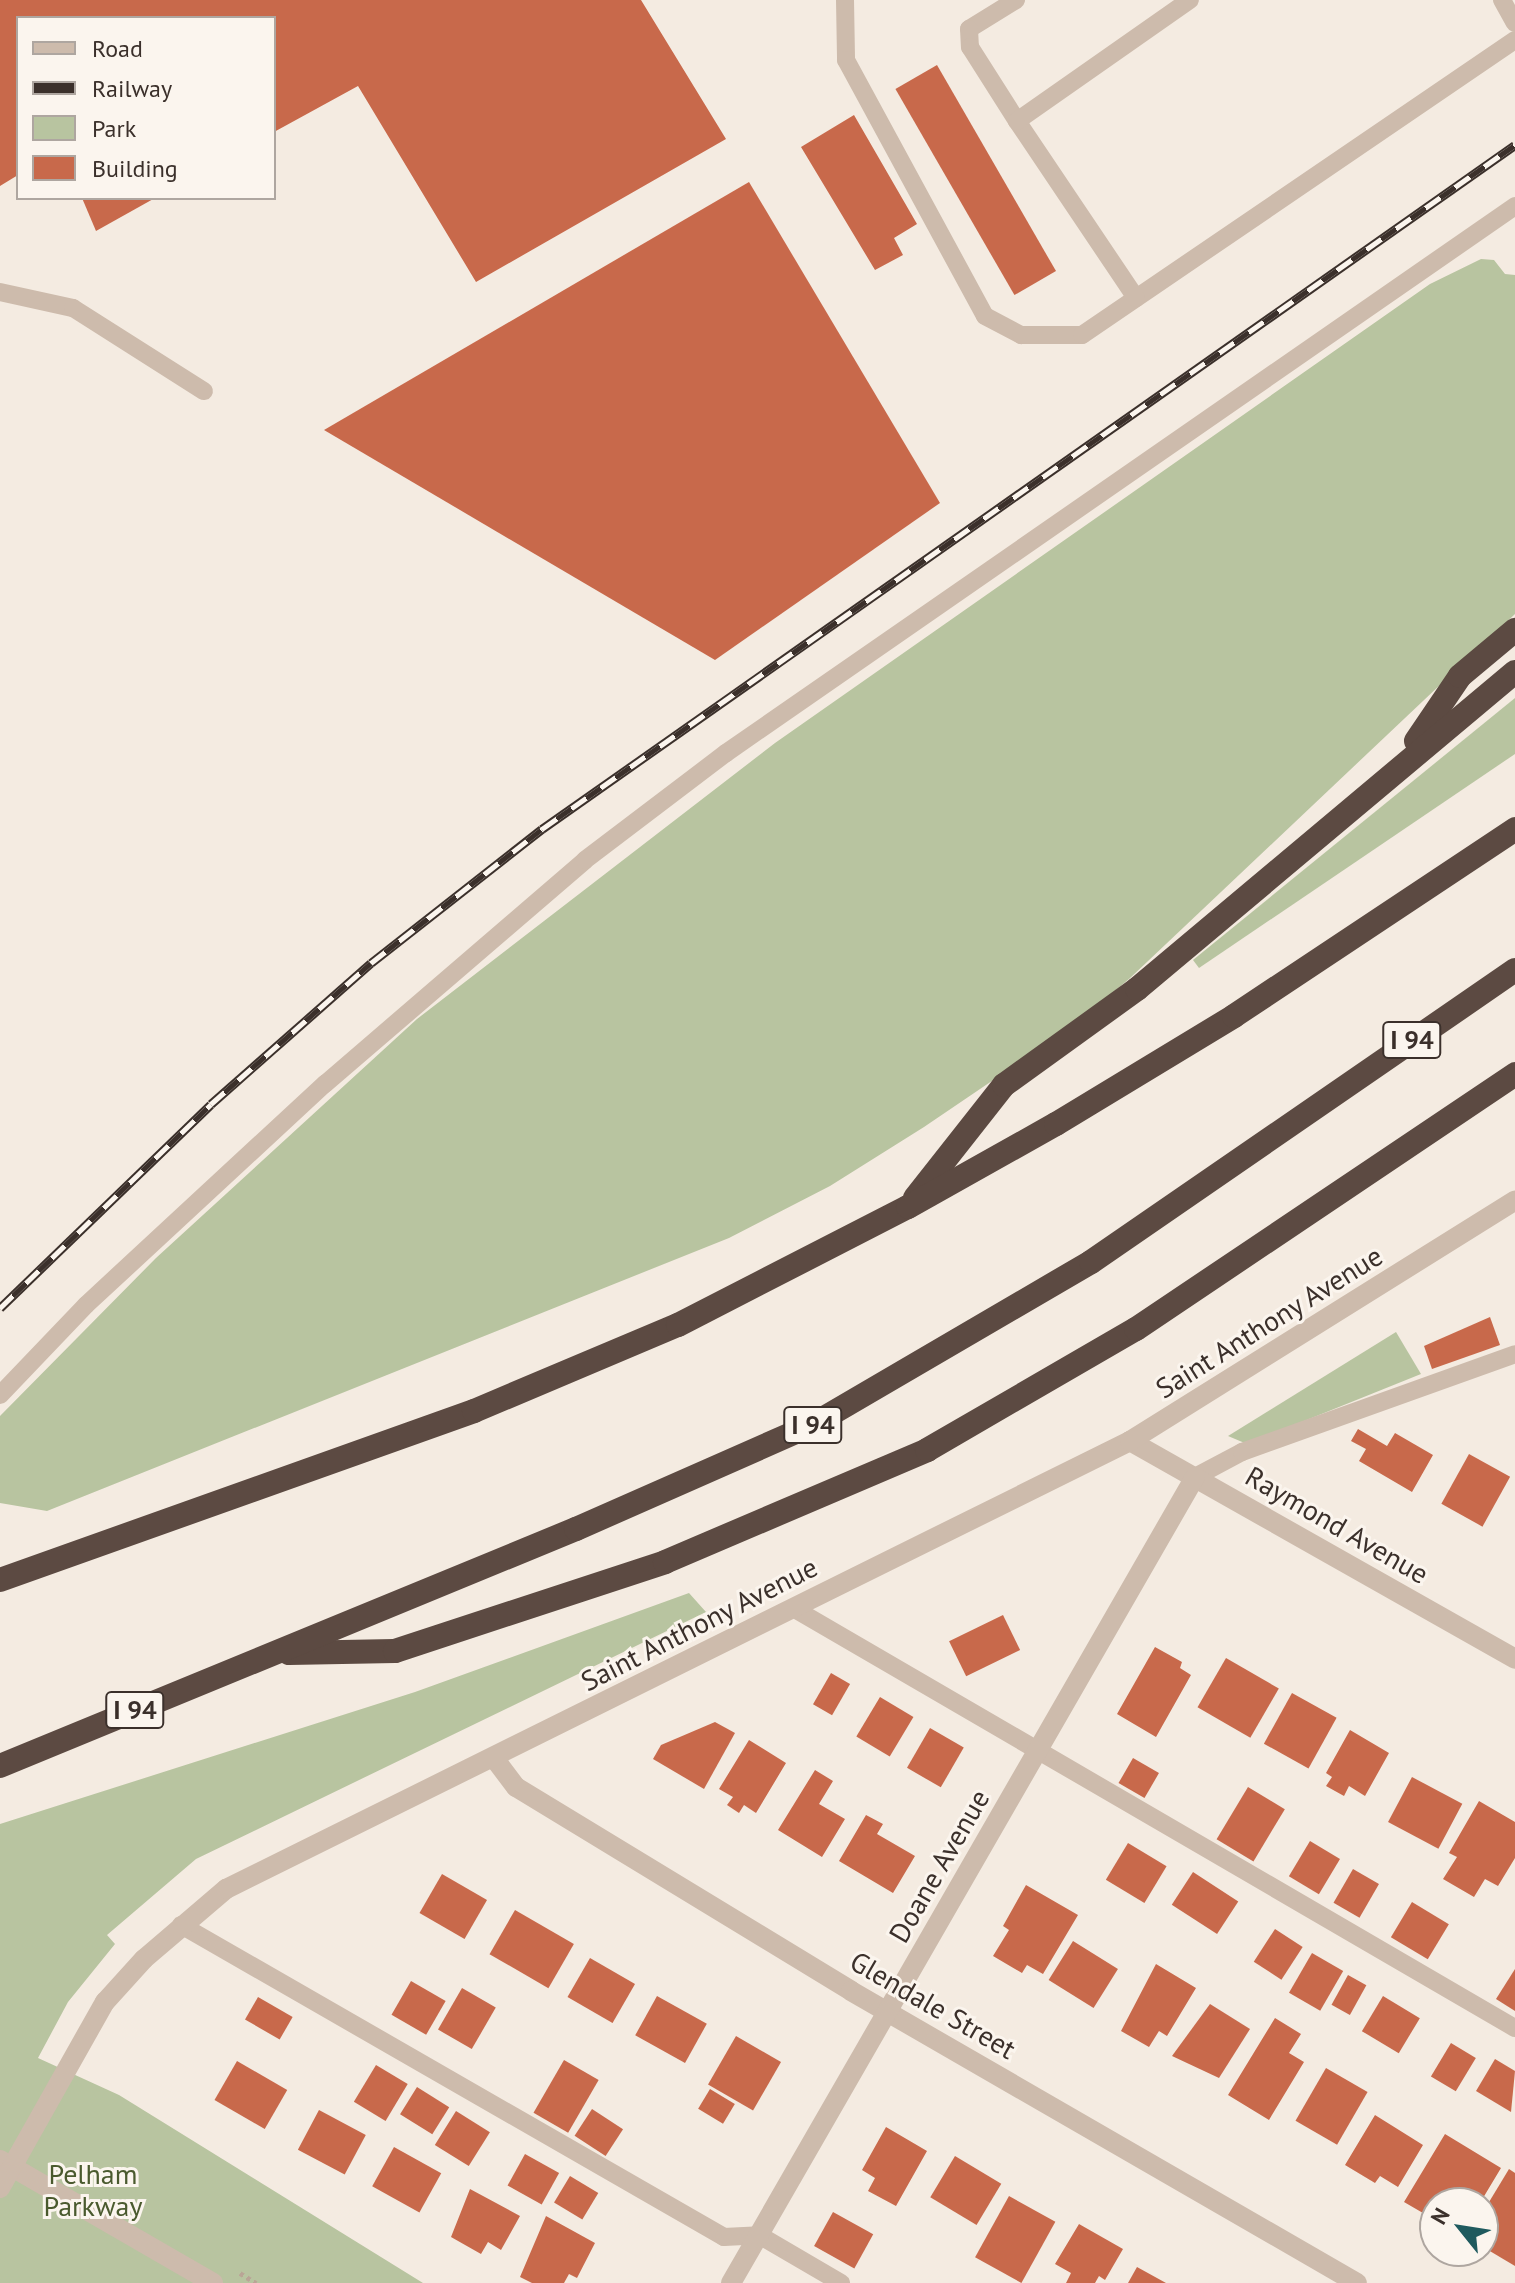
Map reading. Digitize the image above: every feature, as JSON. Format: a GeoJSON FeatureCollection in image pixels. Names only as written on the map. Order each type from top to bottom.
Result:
{"type":"FeatureCollection","features":[{"type":"Feature","properties":{"kind":"highway"},"geometry":{"type":"LineString","coordinates":[[1401,763],[1460,676],[1515,630]]}},
{"type":"Feature","properties":{"kind":"highway"},"geometry":{"type":"LineString","coordinates":[[908,1207],[1004,1085],[1137,989],[1401,763],[1515,672]]}},
{"type":"Feature","properties":{"kind":"highway"},"geometry":{"type":"LineString","coordinates":[[0,1580],[474,1411],[678,1325],[908,1207],[1222,1024],[1515,829]]}},
{"type":"Feature","properties":{"kind":"highway","name":"I 94"},"geometry":{"type":"LineString","coordinates":[[0,1766],[576,1529],[812,1425],[1091,1262],[1515,970]]}},
{"type":"Feature","properties":{"kind":"highway"},"geometry":{"type":"LineString","coordinates":[[270,1654],[395,1651],[665,1562],[927,1450],[1136,1329],[1515,1074]]}},
{"type":"Feature","properties":{"kind":"street","name":"Saint Anthony Avenue"},"geometry":{"type":"LineString","coordinates":[[0,2188],[6,2164],[105,2002],[181,1925],[226,1889],[1130,1441],[1515,1200]]}},
{"type":"Feature","properties":{"kind":"street","name":"Raymond Avenue"},"geometry":{"type":"LineString","coordinates":[[1130,1441],[1515,1659]]}},
{"type":"Feature","properties":{"kind":"street","name":"Doane Avenue"},"geometry":{"type":"LineString","coordinates":[[731,2283],[1195,1477]]}},
{"type":"Feature","properties":{"kind":"street","name":"Glendale Street"},"geometry":{"type":"LineString","coordinates":[[494,1758],[516,1787],[886,2010],[1357,2283]]}},
{"type":"Feature","properties":{"kind":"street"},"geometry":{"type":"LineString","coordinates":[[6,2164],[213,2283]]}},
{"type":"Feature","properties":{"kind":"lane"},"geometry":{"type":"LineString","coordinates":[[845,0],[846,60],[985,316],[1021,335],[1082,335],[1515,40]]}},
{"type":"Feature","properties":{"kind":"lane"},"geometry":{"type":"LineString","coordinates":[[1016,0],[969,29],[970,47],[1136,298]]}},
{"type":"Feature","properties":{"kind":"lane"},"geometry":{"type":"LineString","coordinates":[[1017,121],[1190,0]]}},
{"type":"Feature","properties":{"kind":"lane"},"geometry":{"type":"LineString","coordinates":[[1502,0],[1515,23]]}},
{"type":"Feature","properties":{"kind":"lane"},"geometry":{"type":"LineString","coordinates":[[0,1395],[86,1305],[313,1094],[585,860],[726,753],[1515,206]]}},
{"type":"Feature","properties":{"kind":"lane"},"geometry":{"type":"LineString","coordinates":[[0,292],[73,308],[204,391]]}},
{"type":"Feature","properties":{"kind":"lane"},"geometry":{"type":"LineString","coordinates":[[1195,1477],[1242,1452],[1515,1354]]}},
{"type":"Feature","properties":{"kind":"lane"},"geometry":{"type":"LineString","coordinates":[[793,1608],[1515,2028]]}},
{"type":"Feature","properties":{"kind":"lane"},"geometry":{"type":"LineString","coordinates":[[181,1925],[724,2237],[759,2235],[841,2283]]}},
{"type":"Feature","properties":{"kind":"green space"},"geometry":{"type":"Polygon","coordinates":[[[1481,259],[1494,260],[1505,274],[1515,275],[1515,614],[1129,979],[1070,1028],[924,1127],[830,1186],[729,1238],[47,1511],[0,1503],[0,1416],[156,1258],[417,1019],[775,743],[1430,284],[1481,259]]]}},
{"type":"Feature","properties":{"kind":"green space"},"geometry":{"type":"Polygon","coordinates":[[[1515,698],[1515,754],[1199,968],[1193,960],[1515,698]]]}},
{"type":"Feature","properties":{"kind":"green space"},"geometry":{"type":"Polygon","coordinates":[[[1396,1332],[1421,1374],[1247,1444],[1228,1436],[1396,1332]]]}},
{"type":"Feature","properties":{"kind":"green space","name":"Pelham Parkway"},"geometry":{"type":"Polygon","coordinates":[[[689,1593],[706,1612],[196,1859],[107,1935],[115,1944],[68,2002],[38,2058],[119,2095],[423,2283],[0,2283],[0,1824],[415,1692],[689,1593]]]}},
{"type":"Feature","properties":{"kind":"building"},"geometry":{"type":"Polygon","coordinates":[[[0,0],[641,0],[726,139],[476,282],[358,86],[276,131],[276,16],[16,16],[16,176],[0,186],[0,0]]]}},
{"type":"Feature","properties":{"kind":"building"},"geometry":{"type":"Polygon","coordinates":[[[937,65],[1056,271],[1014,295],[895,89],[937,65]]]}},
{"type":"Feature","properties":{"kind":"building"},"geometry":{"type":"Polygon","coordinates":[[[854,115],[917,224],[894,238],[903,255],[875,270],[801,147],[854,115]]]}},
{"type":"Feature","properties":{"kind":"building"},"geometry":{"type":"Polygon","coordinates":[[[749,182],[940,503],[715,660],[324,430],[749,182]]]}},
{"type":"Feature","properties":{"kind":"building"},"geometry":{"type":"Polygon","coordinates":[[[83,200],[151,200],[96,231],[83,200]]]}},
{"type":"Feature","properties":{"kind":"building"},"geometry":{"type":"Polygon","coordinates":[[[1490,1317],[1500,1345],[1432,1369],[1424,1346],[1490,1317]]]}},
{"type":"Feature","properties":{"kind":"building"},"geometry":{"type":"Polygon","coordinates":[[[1358,1429],[1387,1446],[1395,1433],[1433,1455],[1412,1492],[1359,1461],[1366,1449],[1351,1441],[1358,1429]]]}},
{"type":"Feature","properties":{"kind":"building"},"geometry":{"type":"Polygon","coordinates":[[[1469,1454],[1510,1477],[1482,1527],[1441,1504],[1469,1454]]]}},
{"type":"Feature","properties":{"kind":"building"},"geometry":{"type":"Polygon","coordinates":[[[1003,1615],[1020,1650],[966,1676],[949,1641],[1003,1615]]]}},
{"type":"Feature","properties":{"kind":"building"},"geometry":{"type":"Polygon","coordinates":[[[1155,1647],[1182,1662],[1180,1668],[1191,1675],[1156,1737],[1117,1714],[1155,1647]]]}},
{"type":"Feature","properties":{"kind":"building"},"geometry":{"type":"Polygon","coordinates":[[[1226,1658],[1279,1688],[1250,1738],[1198,1707],[1226,1658]]]}},
{"type":"Feature","properties":{"kind":"building"},"geometry":{"type":"Polygon","coordinates":[[[831,1673],[850,1684],[832,1715],[813,1704],[831,1673]]]}},
{"type":"Feature","properties":{"kind":"building"},"geometry":{"type":"Polygon","coordinates":[[[1292,1693],[1337,1718],[1308,1768],[1264,1744],[1292,1693]]]}},
{"type":"Feature","properties":{"kind":"building"},"geometry":{"type":"Polygon","coordinates":[[[880,1697],[913,1717],[890,1757],[856,1736],[880,1697]]]}},
{"type":"Feature","properties":{"kind":"building"},"geometry":{"type":"Polygon","coordinates":[[[715,1722],[735,1733],[704,1789],[653,1759],[661,1745],[715,1722]]]}},
{"type":"Feature","properties":{"kind":"building"},"geometry":{"type":"Polygon","coordinates":[[[930,1728],[964,1748],[941,1787],[907,1768],[930,1728]]]}},
{"type":"Feature","properties":{"kind":"building"},"geometry":{"type":"Polygon","coordinates":[[[1350,1730],[1389,1753],[1365,1796],[1349,1786],[1344,1796],[1326,1786],[1332,1777],[1326,1773],[1350,1730]]]}},
{"type":"Feature","properties":{"kind":"building"},"geometry":{"type":"Polygon","coordinates":[[[749,1740],[786,1763],[756,1813],[744,1805],[739,1813],[727,1805],[733,1797],[719,1789],[749,1740]]]}},
{"type":"Feature","properties":{"kind":"building"},"geometry":{"type":"Polygon","coordinates":[[[1133,1758],[1159,1773],[1144,1798],[1118,1783],[1133,1758]]]}},
{"type":"Feature","properties":{"kind":"building"},"geometry":{"type":"Polygon","coordinates":[[[815,1770],[833,1781],[819,1804],[845,1819],[822,1857],[778,1830],[815,1770]]]}},
{"type":"Feature","properties":{"kind":"building"},"geometry":{"type":"Polygon","coordinates":[[[1412,1777],[1462,1804],[1438,1849],[1388,1822],[1412,1777]]]}},
{"type":"Feature","properties":{"kind":"building"},"geometry":{"type":"Polygon","coordinates":[[[1248,1787],[1285,1809],[1253,1861],[1217,1839],[1248,1787]]]}},
{"type":"Feature","properties":{"kind":"building"},"geometry":{"type":"Polygon","coordinates":[[[1479,1801],[1515,1822],[1515,1858],[1498,1886],[1485,1879],[1474,1897],[1443,1879],[1457,1857],[1449,1853],[1479,1801]]]}},
{"type":"Feature","properties":{"kind":"building"},"geometry":{"type":"Polygon","coordinates":[[[866,1815],[883,1824],[877,1834],[915,1856],[893,1893],[839,1861],[866,1815]]]}},
{"type":"Feature","properties":{"kind":"building"},"geometry":{"type":"Polygon","coordinates":[[[1310,1841],[1340,1859],[1319,1894],[1289,1876],[1310,1841]]]}},
{"type":"Feature","properties":{"kind":"building"},"geometry":{"type":"Polygon","coordinates":[[[1128,1843],[1167,1866],[1144,1903],[1106,1880],[1128,1843]]]}},
{"type":"Feature","properties":{"kind":"building"},"geometry":{"type":"Polygon","coordinates":[[[1353,1869],[1379,1884],[1359,1918],[1334,1903],[1353,1869]]]}},
{"type":"Feature","properties":{"kind":"building"},"geometry":{"type":"Polygon","coordinates":[[[1193,1872],[1238,1901],[1217,1934],[1172,1905],[1193,1872]]]}},
{"type":"Feature","properties":{"kind":"building"},"geometry":{"type":"Polygon","coordinates":[[[442,1874],[487,1900],[465,1939],[420,1913],[442,1874]]]}},
{"type":"Feature","properties":{"kind":"building"},"geometry":{"type":"Polygon","coordinates":[[[1026,1885],[1078,1915],[1043,1974],[1027,1965],[1022,1973],[993,1956],[1009,1930],[1003,1926],[1026,1885]]]}},
{"type":"Feature","properties":{"kind":"building"},"geometry":{"type":"Polygon","coordinates":[[[1412,1902],[1449,1924],[1428,1959],[1391,1937],[1412,1902]]]}},
{"type":"Feature","properties":{"kind":"building"},"geometry":{"type":"Polygon","coordinates":[[[515,1910],[574,1944],[548,1988],[490,1954],[515,1910]]]}},
{"type":"Feature","properties":{"kind":"building"},"geometry":{"type":"Polygon","coordinates":[[[1275,1929],[1303,1947],[1281,1980],[1254,1962],[1275,1929]]]}},
{"type":"Feature","properties":{"kind":"building"},"geometry":{"type":"Polygon","coordinates":[[[1073,1941],[1118,1969],[1094,2008],[1049,1980],[1073,1941]]]}},
{"type":"Feature","properties":{"kind":"building"},"geometry":{"type":"Polygon","coordinates":[[[1312,1953],[1343,1971],[1320,2011],[1289,1993],[1312,1953]]]}},
{"type":"Feature","properties":{"kind":"building"},"geometry":{"type":"Polygon","coordinates":[[[590,1958],[635,1984],[613,2023],[568,1997],[590,1958]]]}},
{"type":"Feature","properties":{"kind":"building"},"geometry":{"type":"Polygon","coordinates":[[[1156,1964],[1196,1988],[1167,2036],[1159,2031],[1149,2047],[1121,2031],[1156,1964]]]}},
{"type":"Feature","properties":{"kind":"building"},"geometry":{"type":"Polygon","coordinates":[[[1515,1969],[1515,2011],[1496,1999],[1515,1969]]]}},
{"type":"Feature","properties":{"kind":"building"},"geometry":{"type":"Polygon","coordinates":[[[1348,1975],[1366,1985],[1350,2015],[1332,2005],[1348,1975]]]}},
{"type":"Feature","properties":{"kind":"building"},"geometry":{"type":"Polygon","coordinates":[[[411,1981],[446,2001],[426,2035],[392,2015],[411,1981]]]}},
{"type":"Feature","properties":{"kind":"building"},"geometry":{"type":"Polygon","coordinates":[[[462,1988],[496,2008],[472,2049],[438,2030],[462,1988]]]}},
{"type":"Feature","properties":{"kind":"building"},"geometry":{"type":"Polygon","coordinates":[[[657,1996],[707,2024],[685,2063],[635,2035],[657,1996]]]}},
{"type":"Feature","properties":{"kind":"building"},"geometry":{"type":"Polygon","coordinates":[[[1383,1996],[1420,2018],[1399,2053],[1362,2031],[1383,1996]]]}},
{"type":"Feature","properties":{"kind":"building"},"geometry":{"type":"Polygon","coordinates":[[[258,1997],[293,2017],[280,2040],[245,2020],[258,1997]]]}},
{"type":"Feature","properties":{"kind":"building"},"geometry":{"type":"Polygon","coordinates":[[[1210,2004],[1250,2029],[1219,2078],[1172,2056],[1210,2004]]]}},
{"type":"Feature","properties":{"kind":"building"},"geometry":{"type":"Polygon","coordinates":[[[1275,2018],[1301,2034],[1289,2053],[1304,2062],[1269,2120],[1228,2095],[1275,2018]]]}},
{"type":"Feature","properties":{"kind":"building"},"geometry":{"type":"Polygon","coordinates":[[[736,2036],[781,2062],[753,2110],[708,2084],[736,2036]]]}},
{"type":"Feature","properties":{"kind":"building"},"geometry":{"type":"Polygon","coordinates":[[[1451,2043],[1476,2058],[1456,2091],[1431,2076],[1451,2043]]]}},
{"type":"Feature","properties":{"kind":"building"},"geometry":{"type":"Polygon","coordinates":[[[1495,2059],[1515,2071],[1511,2112],[1476,2091],[1495,2059]]]}},
{"type":"Feature","properties":{"kind":"building"},"geometry":{"type":"Polygon","coordinates":[[[564,2060],[599,2080],[568,2133],[534,2113],[564,2060]]]}},
{"type":"Feature","properties":{"kind":"building"},"geometry":{"type":"Polygon","coordinates":[[[237,2061],[287,2090],[265,2129],[214,2100],[237,2061]]]}},
{"type":"Feature","properties":{"kind":"building"},"geometry":{"type":"Polygon","coordinates":[[[376,2065],[408,2084],[386,2121],[354,2102],[376,2065]]]}},
{"type":"Feature","properties":{"kind":"building"},"geometry":{"type":"Polygon","coordinates":[[[1326,2068],[1368,2092],[1337,2145],[1296,2121],[1326,2068]]]}},
{"type":"Feature","properties":{"kind":"building"},"geometry":{"type":"Polygon","coordinates":[[[417,2087],[449,2107],[432,2134],[400,2114],[417,2087]]]}},
{"type":"Feature","properties":{"kind":"building"},"geometry":{"type":"Polygon","coordinates":[[[710,2089],[735,2104],[723,2124],[698,2109],[710,2089]]]}},
{"type":"Feature","properties":{"kind":"building"},"geometry":{"type":"Polygon","coordinates":[[[592,2109],[623,2129],[606,2156],[575,2136],[592,2109]]]}},
{"type":"Feature","properties":{"kind":"building"},"geometry":{"type":"Polygon","coordinates":[[[319,2110],[366,2135],[345,2175],[298,2150],[319,2110]]]}},
{"type":"Feature","properties":{"kind":"building"},"geometry":{"type":"Polygon","coordinates":[[[456,2111],[490,2132],[469,2166],[435,2145],[456,2111]]]}},
{"type":"Feature","properties":{"kind":"building"},"geometry":{"type":"Polygon","coordinates":[[[1375,2115],[1423,2145],[1398,2187],[1380,2176],[1375,2183],[1345,2165],[1375,2115]]]}},
{"type":"Feature","properties":{"kind":"building"},"geometry":{"type":"Polygon","coordinates":[[[886,2127],[927,2151],[896,2206],[868,2191],[875,2178],[862,2170],[886,2127]]]}},
{"type":"Feature","properties":{"kind":"building"},"geometry":{"type":"Polygon","coordinates":[[[1445,2134],[1501,2168],[1490,2187],[1419,2187],[1419,2211],[1404,2202],[1445,2134]]]}},
{"type":"Feature","properties":{"kind":"building"},"geometry":{"type":"Polygon","coordinates":[[[394,2147],[441,2173],[419,2213],[372,2186],[394,2147]]]}},
{"type":"Feature","properties":{"kind":"building"},"geometry":{"type":"Polygon","coordinates":[[[525,2154],[559,2173],[542,2204],[508,2185],[525,2154]]]}},
{"type":"Feature","properties":{"kind":"building"},"geometry":{"type":"Polygon","coordinates":[[[955,2156],[1001,2184],[977,2225],[930,2197],[955,2156]]]}},
{"type":"Feature","properties":{"kind":"building"},"geometry":{"type":"Polygon","coordinates":[[[1509,2169],[1515,2173],[1515,2266],[1499,2256],[1498,2187],[1509,2169]]]}},
{"type":"Feature","properties":{"kind":"building"},"geometry":{"type":"Polygon","coordinates":[[[570,2176],[598,2193],[582,2220],[554,2203],[570,2176]]]}},
{"type":"Feature","properties":{"kind":"building"},"geometry":{"type":"Polygon","coordinates":[[[470,2189],[520,2216],[501,2250],[488,2242],[481,2254],[451,2237],[470,2189]]]}},
{"type":"Feature","properties":{"kind":"building"},"geometry":{"type":"Polygon","coordinates":[[[1009,2196],[1055,2222],[1021,2283],[975,2257],[1009,2196]]]}},
{"type":"Feature","properties":{"kind":"building"},"geometry":{"type":"Polygon","coordinates":[[[833,2212],[873,2234],[854,2268],[814,2246],[833,2212]]]}},
{"type":"Feature","properties":{"kind":"building"},"geometry":{"type":"Polygon","coordinates":[[[546,2216],[595,2243],[577,2278],[569,2274],[564,2283],[532,2283],[520,2277],[546,2216]]]}},
{"type":"Feature","properties":{"kind":"building"},"geometry":{"type":"Polygon","coordinates":[[[1079,2224],[1123,2249],[1105,2280],[1099,2276],[1095,2283],[1066,2283],[1071,2273],[1055,2264],[1079,2224]]]}},
{"type":"Feature","properties":{"kind":"building"},"geometry":{"type":"Polygon","coordinates":[[[1137,2267],[1166,2283],[1128,2283],[1137,2267]]]}},
{"type":"Feature","properties":{"kind":"railway"},"geometry":{"type":"LineString","coordinates":[[0,1308],[211,1104],[371,963],[542,829],[1515,145]]}}]}
